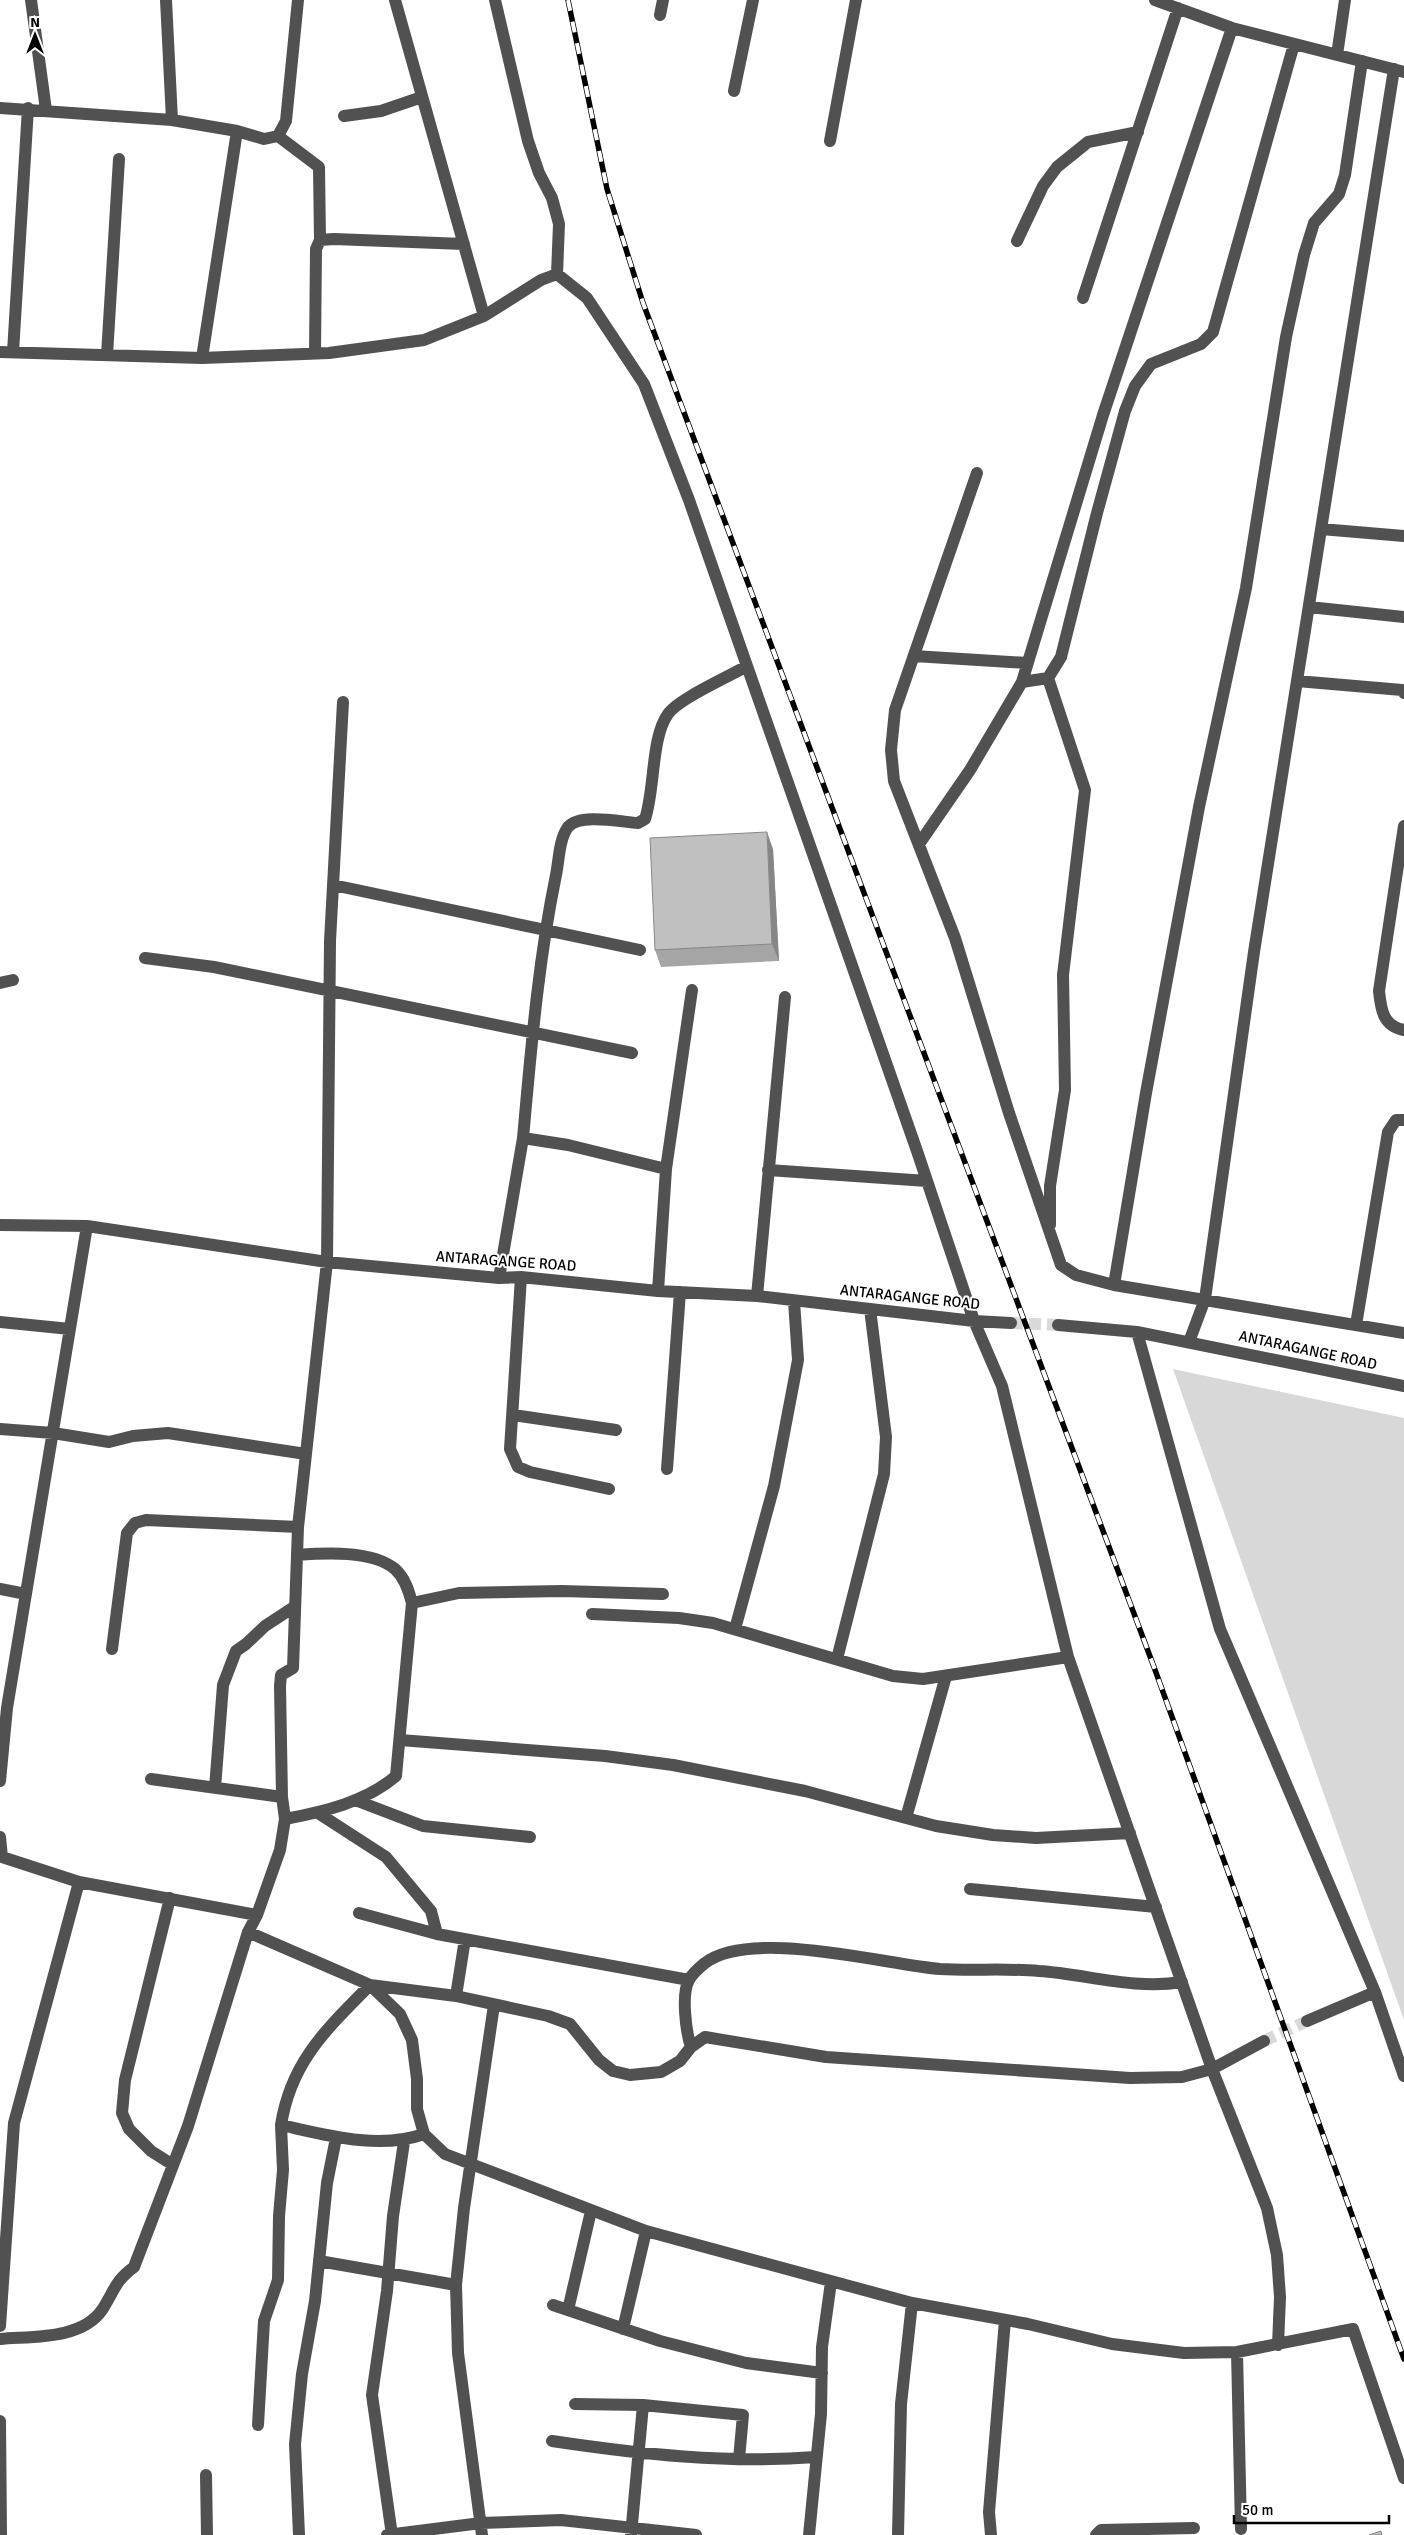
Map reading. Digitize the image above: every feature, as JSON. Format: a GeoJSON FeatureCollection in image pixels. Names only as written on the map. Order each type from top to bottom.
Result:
{"type":"FeatureCollection","features":[{"type":"Feature","properties":{"kind":"street"},"geometry":{"type":"LineString","coordinates":[[32,0],[46,110]]}},
{"type":"Feature","properties":{"kind":"street"},"geometry":{"type":"LineString","coordinates":[[166,0],[172,120]]}},
{"type":"Feature","properties":{"kind":"street"},"geometry":{"type":"LineString","coordinates":[[278,136],[286,121],[298,0]]}},
{"type":"Feature","properties":{"kind":"street"},"geometry":{"type":"LineString","coordinates":[[395,0],[484,316]]}},
{"type":"Feature","properties":{"kind":"street"},"geometry":{"type":"LineString","coordinates":[[495,0],[528,141],[538,172],[552,198],[559,224],[557,274]]}},
{"type":"Feature","properties":{"kind":"street"},"geometry":{"type":"LineString","coordinates":[[660,15],[663,0]]}},
{"type":"Feature","properties":{"kind":"street"},"geometry":{"type":"LineString","coordinates":[[734,91],[752,0]]}},
{"type":"Feature","properties":{"kind":"street"},"geometry":{"type":"LineString","coordinates":[[830,141],[856,0]]}},
{"type":"Feature","properties":{"kind":"street"},"geometry":{"type":"LineString","coordinates":[[1155,0],[1232,28],[1399,70],[1321,530],[1254,952],[1205,1298],[1190,1342]]}},
{"type":"Feature","properties":{"kind":"street"},"geometry":{"type":"LineString","coordinates":[[1337,55],[1344,0]]}},
{"type":"Feature","properties":{"kind":"street"},"geometry":{"type":"LineString","coordinates":[[1083,298],[1178,8]]}},
{"type":"Feature","properties":{"kind":"street"},"geometry":{"type":"LineString","coordinates":[[919,844],[970,770],[1022,682],[1103,415],[1232,28]]}},
{"type":"Feature","properties":{"kind":"street"},"geometry":{"type":"LineString","coordinates":[[1022,682],[1048,678],[1061,657],[1099,504],[1125,411],[1135,386],[1150,364],[1200,344],[1213,332],[1294,44]]}},
{"type":"Feature","properties":{"kind":"street"},"geometry":{"type":"LineString","coordinates":[[1114,1285],[1146,1093],[1199,807],[1246,588],[1286,337],[1304,255],[1314,222],[1339,194],[1345,175],[1362,61]]}},
{"type":"Feature","properties":{"kind":"street"},"geometry":{"type":"LineString","coordinates":[[344,116],[381,110],[422,97]]}},
{"type":"Feature","properties":{"kind":"street"},"geometry":{"type":"LineString","coordinates":[[0,108],[28,108],[172,120],[237,131],[264,139],[278,136],[319,167],[320,240],[316,249],[315,353]]}},
{"type":"Feature","properties":{"kind":"street"},"geometry":{"type":"LineString","coordinates":[[13,352],[28,108]]}},
{"type":"Feature","properties":{"kind":"street"},"geometry":{"type":"LineString","coordinates":[[202,358],[237,131]]}},
{"type":"Feature","properties":{"kind":"street"},"geometry":{"type":"LineString","coordinates":[[1017,241],[1043,186],[1057,167],[1088,142],[1138,132]]}},
{"type":"Feature","properties":{"kind":"street"},"geometry":{"type":"LineString","coordinates":[[107,355],[119,159]]}},
{"type":"Feature","properties":{"kind":"street"},"geometry":{"type":"LineString","coordinates":[[320,240],[464,244]]}},
{"type":"Feature","properties":{"kind":"street"},"geometry":{"type":"LineString","coordinates":[[0,352],[202,358],[315,353],[424,340],[484,316],[540,280],[557,274]]}},
{"type":"Feature","properties":{"kind":"street"},"geometry":{"type":"LineString","coordinates":[[557,274],[586,298],[644,384],[689,500],[927,1181],[974,1322],[1002,1386],[1068,1657],[1212,2069],[1267,2208],[1278,2263],[1280,2297],[1278,2345]]}},
{"type":"Feature","properties":{"kind":"street"},"geometry":{"type":"LineString","coordinates":[[977,473],[895,710],[891,750],[894,781],[955,938],[1011,1119],[1061,1265],[1076,1275],[1114,1285],[1205,1298],[1404,1333]]}},
{"type":"Feature","properties":{"kind":"street"},"geometry":{"type":"LineString","coordinates":[[1321,530],[1404,536]]}},
{"type":"Feature","properties":{"kind":"street"},"geometry":{"type":"LineString","coordinates":[[1309,607],[1404,617]]}},
{"type":"Feature","properties":{"kind":"street"},"geometry":{"type":"LineString","coordinates":[[914,656],[1027,663]]}},
{"type":"Feature","properties":{"kind":"street"},"geometry":{"type":"LineString","coordinates":[[499,1278],[523,1138],[532,1033],[544,930],[563,841],[568,827],[580,819],[638,823],[645,819],[650,804],[658,736],[668,713],[687,699],[747,666]]}},
{"type":"Feature","properties":{"kind":"street"},"geometry":{"type":"LineString","coordinates":[[1048,678],[1085,790],[1063,976],[1065,1090],[1050,1186],[1050,1235]]}},
{"type":"Feature","properties":{"kind":"street"},"geometry":{"type":"LineString","coordinates":[[1297,680],[1402,690],[1404,693]]}},
{"type":"Feature","properties":{"kind":"street"},"geometry":{"type":"LineString","coordinates":[[0,2339],[67,2332],[84,2326],[101,2311],[119,2278],[134,2266],[188,2126],[248,1932],[257,1915],[280,1850],[285,1819],[282,1797],[280,1686],[281,1675],[294,1668],[294,1607],[298,1527],[327,1262],[329,992],[343,702]]}},
{"type":"Feature","properties":{"kind":"street"},"geometry":{"type":"LineString","coordinates":[[1404,826],[1398,907],[1379,991],[1382,1014],[1393,1028],[1404,1030]]}},
{"type":"Feature","properties":{"kind":"street"},"geometry":{"type":"LineString","coordinates":[[333,885],[640,950]]}},
{"type":"Feature","properties":{"kind":"street"},"geometry":{"type":"LineString","coordinates":[[145,958],[214,967],[632,1053]]}},
{"type":"Feature","properties":{"kind":"street"},"geometry":{"type":"LineString","coordinates":[[0,984],[13,980]]}},
{"type":"Feature","properties":{"kind":"street"},"geometry":{"type":"LineString","coordinates":[[658,1291],[666,1169],[692,990]]}},
{"type":"Feature","properties":{"kind":"street"},"geometry":{"type":"LineString","coordinates":[[757,1296],[785,997]]}},
{"type":"Feature","properties":{"kind":"street"},"geometry":{"type":"LineString","coordinates":[[1356,1324],[1388,1132],[1396,1120],[1404,1120]]}},
{"type":"Feature","properties":{"kind":"street"},"geometry":{"type":"LineString","coordinates":[[523,1138],[568,1145],[666,1169]]}},
{"type":"Feature","properties":{"kind":"street"},"geometry":{"type":"LineString","coordinates":[[768,1170],[927,1181]]}},
{"type":"Feature","properties":{"kind":"street","name":"ANTARAGANGE ROAD"},"geometry":{"type":"LineString","coordinates":[[0,1225],[87,1226],[327,1262],[499,1278],[521,1277],[658,1291],[757,1296],[974,1322],[1011,1323]]}},
{"type":"Feature","properties":{"kind":"street"},"geometry":{"type":"LineString","coordinates":[[0,1782],[7,1708],[87,1226]]}},
{"type":"Feature","properties":{"kind":"street"},"geometry":{"type":"LineString","coordinates":[[521,1277],[510,1449],[518,1467],[530,1472],[609,1489]]}},
{"type":"Feature","properties":{"kind":"street"},"geometry":{"type":"LineString","coordinates":[[667,1469],[680,1292]]}},
{"type":"Feature","properties":{"kind":"street"},"geometry":{"type":"LineString","coordinates":[[735,1629],[774,1486],[798,1360],[794,1300]]}},
{"type":"Feature","properties":{"kind":"street"},"geometry":{"type":"LineString","coordinates":[[837,1659],[884,1474],[886,1437],[870,1310]]}},
{"type":"Feature","properties":{"kind":"street"},"geometry":{"type":"LineString","coordinates":[[0,1322],[70,1329]]}},
{"type":"Feature","properties":{"kind":"street","name":"ANTARAGANGE ROAD"},"geometry":{"type":"LineString","coordinates":[[1058,1325],[1137,1332],[1404,1386]]}},
{"type":"Feature","properties":{"kind":"street"},"geometry":{"type":"LineString","coordinates":[[1137,1332],[1220,1629],[1376,1992],[1404,2076]]}},
{"type":"Feature","properties":{"kind":"street"},"geometry":{"type":"LineString","coordinates":[[513,1415],[616,1430]]}},
{"type":"Feature","properties":{"kind":"street"},"geometry":{"type":"LineString","coordinates":[[0,1429],[53,1433],[109,1442],[133,1436],[168,1434],[306,1454]]}},
{"type":"Feature","properties":{"kind":"street"},"geometry":{"type":"LineString","coordinates":[[112,1649],[127,1534],[135,1523],[146,1520],[298,1527]]}},
{"type":"Feature","properties":{"kind":"street"},"geometry":{"type":"LineString","coordinates":[[285,1819],[318,1813],[354,1800],[384,1786],[396,1776],[412,1603],[408,1587],[394,1569],[376,1560],[341,1552],[298,1555]]}},
{"type":"Feature","properties":{"kind":"street"},"geometry":{"type":"LineString","coordinates":[[0,1589],[26,1594]]}},
{"type":"Feature","properties":{"kind":"street"},"geometry":{"type":"LineString","coordinates":[[412,1603],[459,1594],[562,1591],[663,1594]]}},
{"type":"Feature","properties":{"kind":"street"},"geometry":{"type":"LineString","coordinates":[[214,1788],[223,1684],[236,1651],[265,1626],[294,1607]]}},
{"type":"Feature","properties":{"kind":"street"},"geometry":{"type":"LineString","coordinates":[[592,1614],[679,1618],[713,1622],[893,1676],[923,1679],[1068,1657]]}},
{"type":"Feature","properties":{"kind":"street"},"geometry":{"type":"LineString","coordinates":[[906,1818],[946,1676]]}},
{"type":"Feature","properties":{"kind":"street"},"geometry":{"type":"LineString","coordinates":[[400,1740],[605,1756],[673,1765],[805,1791],[936,1826],[1036,1838],[1130,1833]]}},
{"type":"Feature","properties":{"kind":"street"},"geometry":{"type":"LineString","coordinates":[[151,1779],[282,1797]]}},
{"type":"Feature","properties":{"kind":"street"},"geometry":{"type":"LineString","coordinates":[[354,1800],[423,1826],[530,1837]]}},
{"type":"Feature","properties":{"kind":"street"},"geometry":{"type":"LineString","coordinates":[[318,1813],[386,1857],[431,1911],[437,1934]]}},
{"type":"Feature","properties":{"kind":"street"},"geometry":{"type":"LineString","coordinates":[[0,1838],[1,1860],[79,1882],[257,1915]]}},
{"type":"Feature","properties":{"kind":"street"},"geometry":{"type":"LineString","coordinates":[[0,2326],[6,2166],[14,2123],[79,1882]]}},
{"type":"Feature","properties":{"kind":"street"},"geometry":{"type":"LineString","coordinates":[[970,1889],[1156,1907]]}},
{"type":"Feature","properties":{"kind":"street"},"geometry":{"type":"LineString","coordinates":[[170,1898],[125,2080],[122,2113],[129,2129],[151,2151],[173,2165]]}},
{"type":"Feature","properties":{"kind":"street"},"geometry":{"type":"LineString","coordinates":[[359,1913],[437,1934],[689,1980]]}},
{"type":"Feature","properties":{"kind":"street"},"geometry":{"type":"LineString","coordinates":[[248,1932],[370,1985],[456,1996],[548,2016],[570,2024],[599,2060],[613,2071],[630,2075],[661,2072],[680,2061],[691,2047],[705,2037],[826,2057],[1130,2078],[1182,2077],[1212,2069],[1264,2041]]}},
{"type":"Feature","properties":{"kind":"street"},"geometry":{"type":"LineString","coordinates":[[456,1996],[465,1939]]}},
{"type":"Feature","properties":{"kind":"street"},"geometry":{"type":"LineString","coordinates":[[691,2047],[685,2028],[689,1980],[706,1962],[744,1948],[797,1949],[940,1968],[1039,1971],[1128,1983],[1168,1985],[1182,1982]]}},
{"type":"Feature","properties":{"kind":"street"},"geometry":{"type":"LineString","coordinates":[[258,2425],[264,2321],[278,2280],[279,2216],[283,2170],[281,2125],[284,2102],[302,2060],[336,2020],[370,1985]]}},
{"type":"Feature","properties":{"kind":"street"},"geometry":{"type":"LineString","coordinates":[[370,1985],[400,2014],[412,2040],[417,2079],[417,2109],[424,2134],[445,2154],[646,2231],[912,2303],[1005,2320],[1121,2345],[1184,2353],[1237,2352],[1353,2329],[1404,2478]]}},
{"type":"Feature","properties":{"kind":"street"},"geometry":{"type":"LineString","coordinates":[[1307,2021],[1376,1992]]}},
{"type":"Feature","properties":{"kind":"street"},"geometry":{"type":"LineString","coordinates":[[482,2529],[458,2352],[456,2285],[494,2005]]}},
{"type":"Feature","properties":{"kind":"street"},"geometry":{"type":"LineString","coordinates":[[281,2125],[336,2138],[404,2142],[424,2134]]}},
{"type":"Feature","properties":{"kind":"street"},"geometry":{"type":"LineString","coordinates":[[299,2535],[295,2444],[302,2374],[315,2302],[327,2183],[336,2138]]}},
{"type":"Feature","properties":{"kind":"street"},"geometry":{"type":"LineString","coordinates":[[404,2142],[393,2216],[388,2274],[372,2395],[390,2534],[482,2529],[561,2520],[631,2531],[696,2535]]}},
{"type":"Feature","properties":{"kind":"street"},"geometry":{"type":"LineString","coordinates":[[568,2310],[591,2211]]}},
{"type":"Feature","properties":{"kind":"street"},"geometry":{"type":"LineString","coordinates":[[623,2328],[646,2231]]}},
{"type":"Feature","properties":{"kind":"street"},"geometry":{"type":"LineString","coordinates":[[319,2261],[456,2285]]}},
{"type":"Feature","properties":{"kind":"street"},"geometry":{"type":"LineString","coordinates":[[809,2535],[821,2414],[822,2347],[831,2282]]}},
{"type":"Feature","properties":{"kind":"street"},"geometry":{"type":"LineString","coordinates":[[898,2535],[901,2404],[912,2303]]}},
{"type":"Feature","properties":{"kind":"street"},"geometry":{"type":"LineString","coordinates":[[553,2305],[660,2341],[746,2363],[822,2373]]}},
{"type":"Feature","properties":{"kind":"street"},"geometry":{"type":"LineString","coordinates":[[991,2535],[989,2512],[1005,2320]]}},
{"type":"Feature","properties":{"kind":"street"},"geometry":{"type":"LineString","coordinates":[[1237,2352],[1241,2529]]}},
{"type":"Feature","properties":{"kind":"street"},"geometry":{"type":"LineString","coordinates":[[575,2404],[643,2405],[743,2415],[739,2459]]}},
{"type":"Feature","properties":{"kind":"street"},"geometry":{"type":"LineString","coordinates":[[631,2531],[643,2405]]}},
{"type":"Feature","properties":{"kind":"street"},"geometry":{"type":"LineString","coordinates":[[0,2421],[1,2535]]}},
{"type":"Feature","properties":{"kind":"street"},"geometry":{"type":"LineString","coordinates":[[552,2441],[638,2454],[769,2461],[816,2457]]}},
{"type":"Feature","properties":{"kind":"street"},"geometry":{"type":"LineString","coordinates":[[206,2475],[207,2535]]}},
{"type":"Feature","properties":{"kind":"street"},"geometry":{"type":"LineString","coordinates":[[1096,2535],[1101,2530],[1194,2528]]}},
{"type":"Feature","properties":{"kind":"shaded area"},"geometry":{"type":"Polygon","coordinates":[[[1173,1369],[1404,1418],[1404,2020],[1173,1369]]]}},
{"type":"Feature","properties":{"kind":"building"},"geometry":{"type":"Polygon","coordinates":[[[767,832],[772,944],[655,950],[650,838],[767,832]]]}},
{"type":"Feature","properties":{"kind":"building"},"geometry":{"type":"Polygon","coordinates":[[[1381,2531],[1382,2535],[1369,2535],[1381,2531]]]}},
{"type":"Feature","properties":{"kind":"tunnel"},"geometry":{"type":"LineString","coordinates":[[1011,1323],[1058,1325]]}},
{"type":"Feature","properties":{"kind":"tunnel"},"geometry":{"type":"LineString","coordinates":[[1264,2041],[1307,2021]]}},
{"type":"Feature","properties":{"kind":"railway"},"geometry":{"type":"LineString","coordinates":[[568,0],[607,189],[643,303],[1154,1667],[1404,2359]]}}]}
